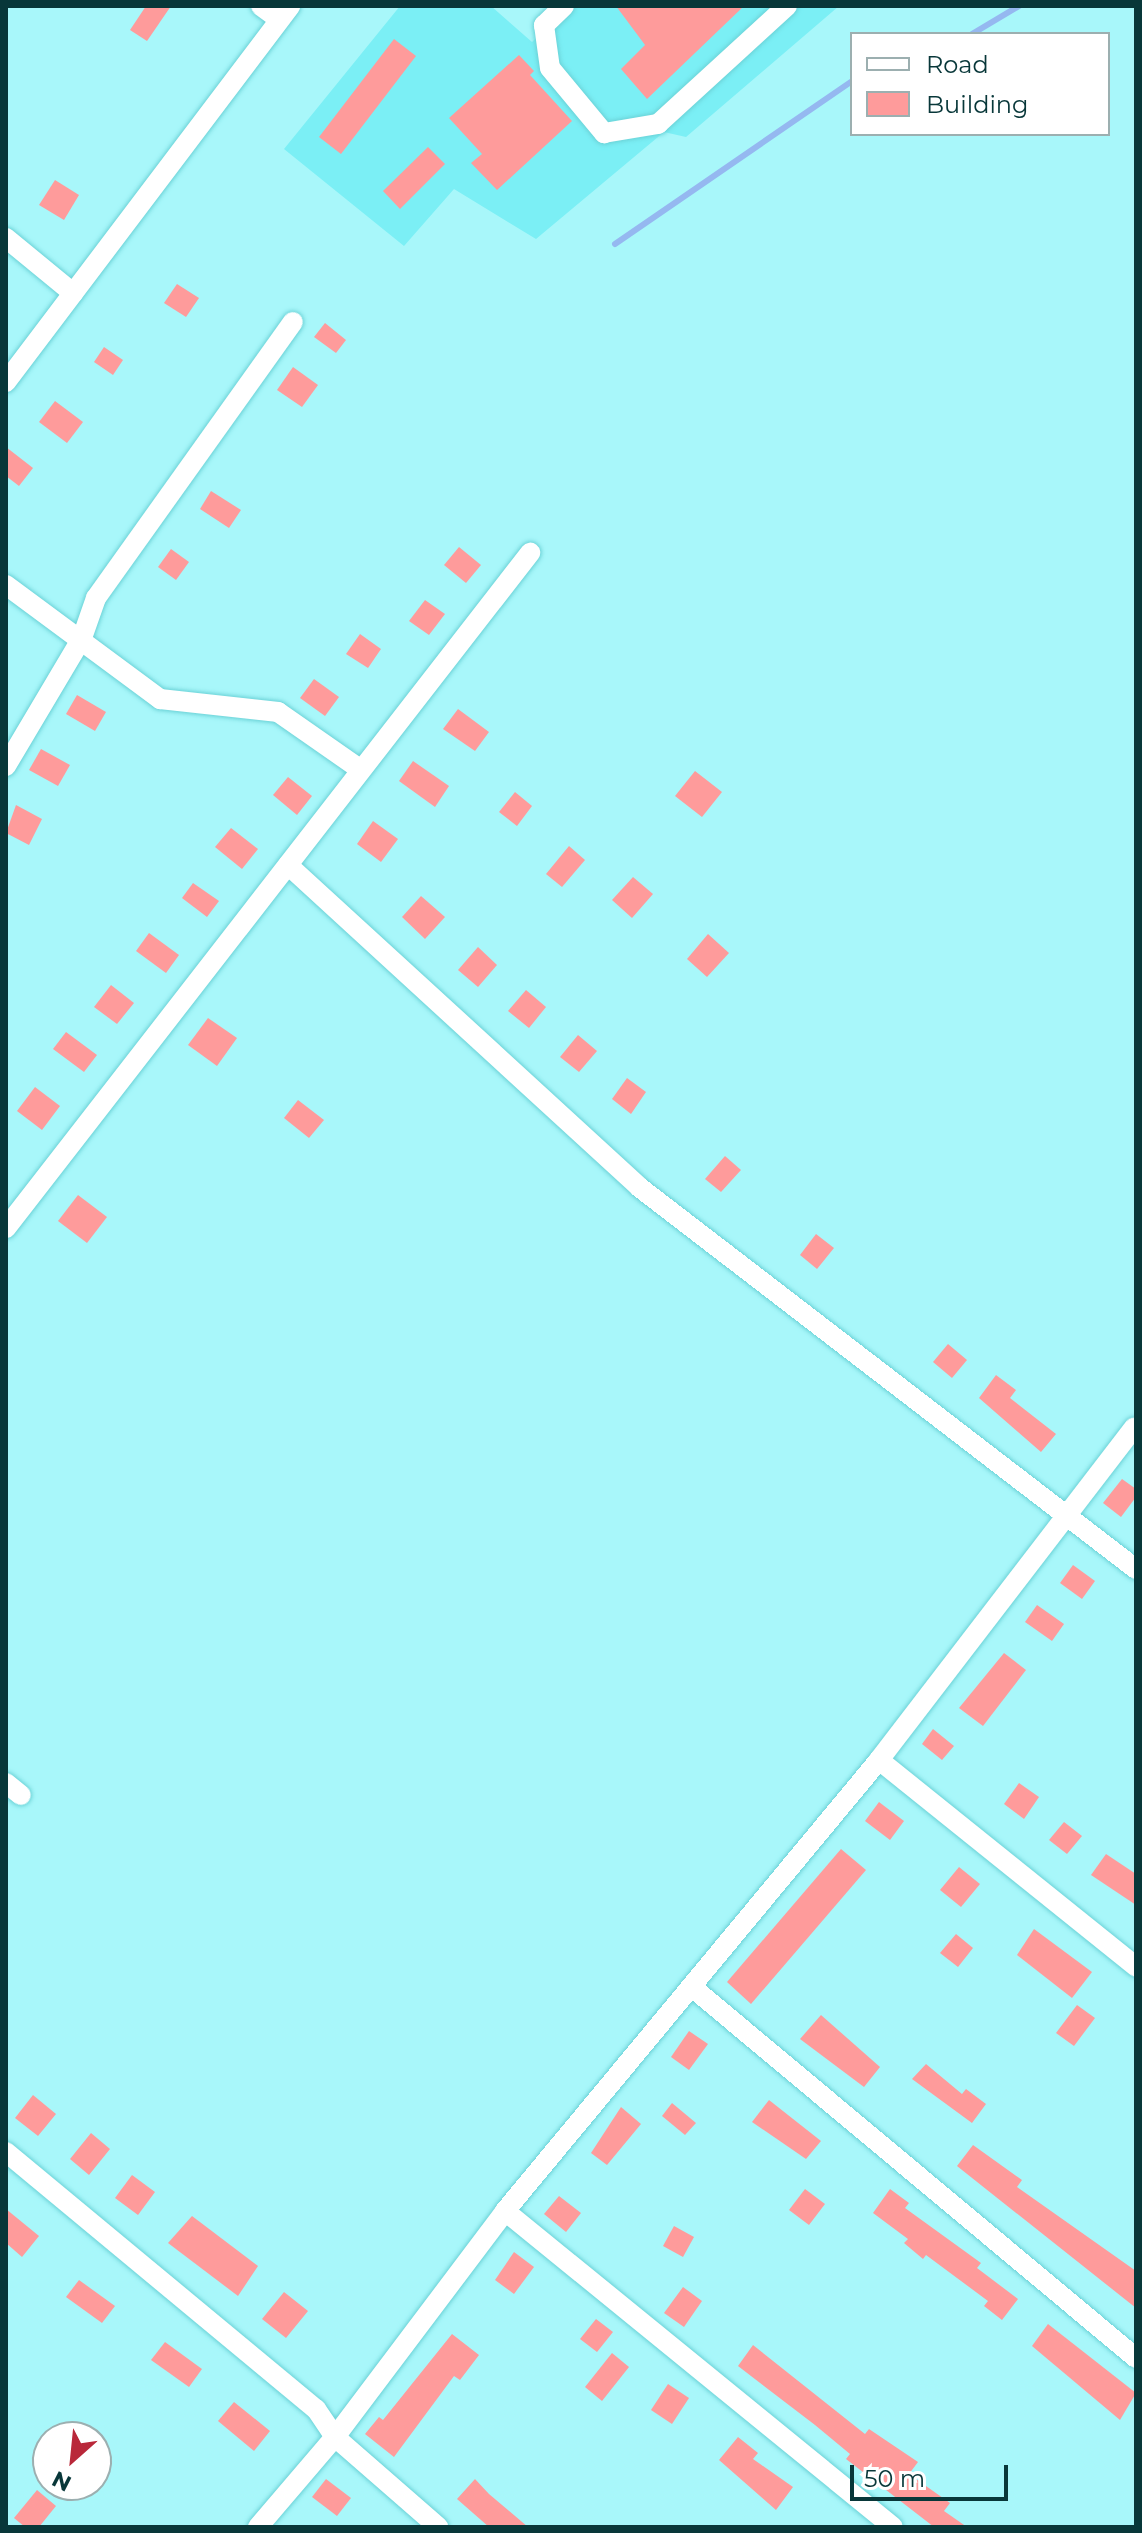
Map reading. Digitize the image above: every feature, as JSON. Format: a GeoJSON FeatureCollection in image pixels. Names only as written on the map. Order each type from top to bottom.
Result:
{"type":"FeatureCollection","features":[{"type":"Feature","properties":{"kind":"street"},"geometry":{"type":"LineString","coordinates":[[6,382],[284,13],[261,6]]}},
{"type":"Feature","properties":{"kind":"street"},"geometry":{"type":"LineString","coordinates":[[564,6],[544,25],[550,68],[604,133],[658,124],[787,6]]}},
{"type":"Feature","properties":{"kind":"street"},"geometry":{"type":"LineString","coordinates":[[6,238],[73,293]]}},
{"type":"Feature","properties":{"kind":"street"},"geometry":{"type":"LineString","coordinates":[[6,766],[82,638],[96,598],[293,322]]}},
{"type":"Feature","properties":{"kind":"street"},"geometry":{"type":"LineString","coordinates":[[6,1228],[530,553]]}},
{"type":"Feature","properties":{"kind":"street"},"geometry":{"type":"LineString","coordinates":[[6,585],[82,638],[160,699],[278,712],[361,770]]}},
{"type":"Feature","properties":{"kind":"street"},"geometry":{"type":"LineString","coordinates":[[288,865],[639,1187],[1136,1569]]}},
{"type":"Feature","properties":{"kind":"street"},"geometry":{"type":"LineString","coordinates":[[258,2527],[335,2437],[505,2211],[879,1760],[1134,1428]]}},
{"type":"Feature","properties":{"kind":"street"},"geometry":{"type":"LineString","coordinates":[[879,1760],[1136,1967]]}},
{"type":"Feature","properties":{"kind":"street"},"geometry":{"type":"LineString","coordinates":[[693,1988],[1136,2358]]}},
{"type":"Feature","properties":{"kind":"street"},"geometry":{"type":"LineString","coordinates":[[6,2152],[316,2409],[335,2437],[438,2527]]}},
{"type":"Feature","properties":{"kind":"street"},"geometry":{"type":"LineString","coordinates":[[505,2211],[893,2527]]}},
{"type":"Feature","properties":{"kind":"shaded area"},"geometry":{"type":"Polygon","coordinates":[[[400,6],[491,6],[532,42],[571,6],[839,6],[686,137],[664,132],[536,239],[454,189],[404,246],[284,149],[400,6]]]}},
{"type":"Feature","properties":{"kind":"building"},"geometry":{"type":"Polygon","coordinates":[[[146,6],[171,6],[147,41],[130,30],[146,6]]]}},
{"type":"Feature","properties":{"kind":"building"},"geometry":{"type":"Polygon","coordinates":[[[616,6],[744,6],[647,99],[621,69],[645,45],[616,6]]]}},
{"type":"Feature","properties":{"kind":"building"},"geometry":{"type":"Polygon","coordinates":[[[394,39],[416,56],[341,154],[319,137],[394,39]]]}},
{"type":"Feature","properties":{"kind":"building"},"geometry":{"type":"Polygon","coordinates":[[[519,55],[534,71],[530,75],[572,121],[497,190],[471,163],[482,154],[449,118],[519,55]]]}},
{"type":"Feature","properties":{"kind":"building"},"geometry":{"type":"Polygon","coordinates":[[[428,147],[445,164],[400,209],[383,191],[428,147]]]}},
{"type":"Feature","properties":{"kind":"building"},"geometry":{"type":"Polygon","coordinates":[[[55,180],[79,195],[64,220],[39,205],[55,180]]]}},
{"type":"Feature","properties":{"kind":"building"},"geometry":{"type":"Polygon","coordinates":[[[177,284],[199,298],[186,317],[164,303],[177,284]]]}},
{"type":"Feature","properties":{"kind":"building"},"geometry":{"type":"Polygon","coordinates":[[[325,323],[346,340],[336,353],[314,337],[325,323]]]}},
{"type":"Feature","properties":{"kind":"building"},"geometry":{"type":"Polygon","coordinates":[[[104,347],[123,360],[113,375],[94,362],[104,347]]]}},
{"type":"Feature","properties":{"kind":"building"},"geometry":{"type":"Polygon","coordinates":[[[293,367],[318,385],[302,407],[277,390],[293,367]]]}},
{"type":"Feature","properties":{"kind":"building"},"geometry":{"type":"Polygon","coordinates":[[[55,401],[83,422],[67,443],[39,422],[55,401]]]}},
{"type":"Feature","properties":{"kind":"building"},"geometry":{"type":"Polygon","coordinates":[[[6,447],[33,468],[19,486],[6,476],[6,447]]]}},
{"type":"Feature","properties":{"kind":"building"},"geometry":{"type":"Polygon","coordinates":[[[211,491],[241,510],[229,528],[200,509],[211,491]]]}},
{"type":"Feature","properties":{"kind":"building"},"geometry":{"type":"Polygon","coordinates":[[[459,547],[481,565],[466,583],[444,565],[459,547]]]}},
{"type":"Feature","properties":{"kind":"building"},"geometry":{"type":"Polygon","coordinates":[[[171,549],[189,562],[176,580],[158,567],[171,549]]]}},
{"type":"Feature","properties":{"kind":"building"},"geometry":{"type":"Polygon","coordinates":[[[425,600],[445,614],[429,635],[409,621],[425,600]]]}},
{"type":"Feature","properties":{"kind":"building"},"geometry":{"type":"Polygon","coordinates":[[[360,634],[381,649],[368,668],[346,654],[360,634]]]}},
{"type":"Feature","properties":{"kind":"building"},"geometry":{"type":"Polygon","coordinates":[[[314,679],[339,697],[325,716],[300,698],[314,679]]]}},
{"type":"Feature","properties":{"kind":"building"},"geometry":{"type":"Polygon","coordinates":[[[77,695],[106,712],[95,731],[66,714],[77,695]]]}},
{"type":"Feature","properties":{"kind":"building"},"geometry":{"type":"Polygon","coordinates":[[[458,709],[489,732],[475,751],[443,729],[458,709]]]}},
{"type":"Feature","properties":{"kind":"building"},"geometry":{"type":"Polygon","coordinates":[[[41,749],[70,765],[58,786],[29,770],[41,749]]]}},
{"type":"Feature","properties":{"kind":"building"},"geometry":{"type":"Polygon","coordinates":[[[413,761],[449,786],[435,807],[399,781],[413,761]]]}},
{"type":"Feature","properties":{"kind":"building"},"geometry":{"type":"Polygon","coordinates":[[[695,771],[722,792],[702,817],[675,796],[695,771]]]}},
{"type":"Feature","properties":{"kind":"building"},"geometry":{"type":"Polygon","coordinates":[[[288,777],[312,796],[297,815],[273,795],[288,777]]]}},
{"type":"Feature","properties":{"kind":"building"},"geometry":{"type":"Polygon","coordinates":[[[515,792],[532,806],[517,826],[499,812],[515,792]]]}},
{"type":"Feature","properties":{"kind":"building"},"geometry":{"type":"Polygon","coordinates":[[[16,805],[42,819],[29,845],[6,833],[16,805]]]}},
{"type":"Feature","properties":{"kind":"building"},"geometry":{"type":"Polygon","coordinates":[[[373,821],[398,839],[381,862],[357,844],[373,821]]]}},
{"type":"Feature","properties":{"kind":"building"},"geometry":{"type":"Polygon","coordinates":[[[231,828],[258,849],[242,869],[215,847],[231,828]]]}},
{"type":"Feature","properties":{"kind":"building"},"geometry":{"type":"Polygon","coordinates":[[[569,846],[585,860],[562,887],[546,874],[569,846]]]}},
{"type":"Feature","properties":{"kind":"building"},"geometry":{"type":"Polygon","coordinates":[[[633,877],[653,894],[632,918],[612,900],[633,877]]]}},
{"type":"Feature","properties":{"kind":"building"},"geometry":{"type":"Polygon","coordinates":[[[193,883],[219,901],[207,917],[182,898],[193,883]]]}},
{"type":"Feature","properties":{"kind":"building"},"geometry":{"type":"Polygon","coordinates":[[[421,896],[445,917],[425,939],[402,917],[421,896]]]}},
{"type":"Feature","properties":{"kind":"building"},"geometry":{"type":"Polygon","coordinates":[[[149,933],[179,955],[166,973],[136,951],[149,933]]]}},
{"type":"Feature","properties":{"kind":"building"},"geometry":{"type":"Polygon","coordinates":[[[708,934],[729,953],[707,977],[687,959],[708,934]]]}},
{"type":"Feature","properties":{"kind":"building"},"geometry":{"type":"Polygon","coordinates":[[[478,947],[497,965],[478,987],[458,970],[478,947]]]}},
{"type":"Feature","properties":{"kind":"building"},"geometry":{"type":"Polygon","coordinates":[[[111,985],[134,1003],[117,1024],[94,1007],[111,985]]]}},
{"type":"Feature","properties":{"kind":"building"},"geometry":{"type":"Polygon","coordinates":[[[526,990],[546,1007],[529,1028],[508,1011],[526,990]]]}},
{"type":"Feature","properties":{"kind":"building"},"geometry":{"type":"Polygon","coordinates":[[[208,1018],[237,1038],[217,1066],[188,1045],[208,1018]]]}},
{"type":"Feature","properties":{"kind":"building"},"geometry":{"type":"Polygon","coordinates":[[[66,1032],[97,1055],[84,1072],[53,1049],[66,1032]]]}},
{"type":"Feature","properties":{"kind":"building"},"geometry":{"type":"Polygon","coordinates":[[[578,1035],[597,1051],[579,1072],[560,1057],[578,1035]]]}},
{"type":"Feature","properties":{"kind":"building"},"geometry":{"type":"Polygon","coordinates":[[[627,1078],[646,1092],[631,1114],[612,1099],[627,1078]]]}},
{"type":"Feature","properties":{"kind":"building"},"geometry":{"type":"Polygon","coordinates":[[[35,1087],[60,1106],[42,1130],[17,1111],[35,1087]]]}},
{"type":"Feature","properties":{"kind":"building"},"geometry":{"type":"Polygon","coordinates":[[[298,1100],[324,1120],[309,1138],[284,1118],[298,1100]]]}},
{"type":"Feature","properties":{"kind":"building"},"geometry":{"type":"Polygon","coordinates":[[[725,1156],[741,1170],[721,1192],[705,1179],[725,1156]]]}},
{"type":"Feature","properties":{"kind":"building"},"geometry":{"type":"Polygon","coordinates":[[[78,1195],[107,1217],[87,1243],[58,1221],[78,1195]]]}},
{"type":"Feature","properties":{"kind":"building"},"geometry":{"type":"Polygon","coordinates":[[[816,1234],[834,1248],[817,1269],[800,1255],[816,1234]]]}},
{"type":"Feature","properties":{"kind":"building"},"geometry":{"type":"Polygon","coordinates":[[[948,1344],[967,1360],[952,1378],[933,1362],[948,1344]]]}},
{"type":"Feature","properties":{"kind":"building"},"geometry":{"type":"Polygon","coordinates":[[[996,1375],[1016,1390],[1010,1398],[1056,1434],[1041,1452],[979,1398],[996,1375]]]}},
{"type":"Feature","properties":{"kind":"building"},"geometry":{"type":"Polygon","coordinates":[[[1122,1479],[1136,1489],[1136,1497],[1121,1517],[1103,1503],[1122,1479]]]}},
{"type":"Feature","properties":{"kind":"building"},"geometry":{"type":"Polygon","coordinates":[[[1073,1565],[1095,1581],[1082,1599],[1060,1583],[1073,1565]]]}},
{"type":"Feature","properties":{"kind":"building"},"geometry":{"type":"Polygon","coordinates":[[[1037,1605],[1064,1624],[1052,1641],[1025,1622],[1037,1605]]]}},
{"type":"Feature","properties":{"kind":"building"},"geometry":{"type":"Polygon","coordinates":[[[1004,1653],[1026,1670],[983,1726],[959,1708],[1004,1653]]]}},
{"type":"Feature","properties":{"kind":"building"},"geometry":{"type":"Polygon","coordinates":[[[933,1729],[954,1746],[942,1760],[922,1744],[933,1729]]]}},
{"type":"Feature","properties":{"kind":"building"},"geometry":{"type":"Polygon","coordinates":[[[1019,1783],[1039,1797],[1024,1819],[1004,1804],[1019,1783]]]}},
{"type":"Feature","properties":{"kind":"building"},"geometry":{"type":"Polygon","coordinates":[[[879,1802],[904,1821],[890,1840],[865,1821],[879,1802]]]}},
{"type":"Feature","properties":{"kind":"building"},"geometry":{"type":"Polygon","coordinates":[[[1064,1822],[1082,1836],[1067,1854],[1049,1840],[1064,1822]]]}},
{"type":"Feature","properties":{"kind":"building"},"geometry":{"type":"Polygon","coordinates":[[[841,1849],[866,1870],[751,2004],[727,1982],[841,1849]]]}},
{"type":"Feature","properties":{"kind":"building"},"geometry":{"type":"Polygon","coordinates":[[[1106,1854],[1136,1874],[1136,1905],[1091,1875],[1106,1854]]]}},
{"type":"Feature","properties":{"kind":"building"},"geometry":{"type":"Polygon","coordinates":[[[959,1867],[980,1884],[961,1907],[940,1890],[959,1867]]]}},
{"type":"Feature","properties":{"kind":"building"},"geometry":{"type":"Polygon","coordinates":[[[1034,1929],[1092,1972],[1072,1998],[1017,1955],[1034,1929]]]}},
{"type":"Feature","properties":{"kind":"building"},"geometry":{"type":"Polygon","coordinates":[[[956,1934],[973,1948],[958,1967],[940,1953],[956,1934]]]}},
{"type":"Feature","properties":{"kind":"building"},"geometry":{"type":"Polygon","coordinates":[[[1077,2005],[1095,2018],[1074,2046],[1056,2033],[1077,2005]]]}},
{"type":"Feature","properties":{"kind":"building"},"geometry":{"type":"Polygon","coordinates":[[[821,2015],[880,2067],[864,2087],[800,2039],[821,2015]]]}},
{"type":"Feature","properties":{"kind":"building"},"geometry":{"type":"Polygon","coordinates":[[[689,2031],[708,2044],[689,2070],[671,2057],[689,2031]]]}},
{"type":"Feature","properties":{"kind":"building"},"geometry":{"type":"Polygon","coordinates":[[[926,2064],[962,2094],[966,2089],[986,2104],[972,2123],[912,2079],[926,2064]]]}},
{"type":"Feature","properties":{"kind":"building"},"geometry":{"type":"Polygon","coordinates":[[[33,2095],[56,2114],[38,2136],[15,2118],[33,2095]]]}},
{"type":"Feature","properties":{"kind":"building"},"geometry":{"type":"Polygon","coordinates":[[[769,2100],[821,2141],[806,2159],[752,2122],[769,2100]]]}},
{"type":"Feature","properties":{"kind":"building"},"geometry":{"type":"Polygon","coordinates":[[[672,2103],[696,2123],[685,2135],[662,2116],[672,2103]]]}},
{"type":"Feature","properties":{"kind":"building"},"geometry":{"type":"Polygon","coordinates":[[[621,2107],[641,2124],[607,2165],[591,2153],[621,2107]]]}},
{"type":"Feature","properties":{"kind":"building"},"geometry":{"type":"Polygon","coordinates":[[[91,2133],[110,2149],[89,2175],[70,2159],[91,2133]]]}},
{"type":"Feature","properties":{"kind":"building"},"geometry":{"type":"Polygon","coordinates":[[[973,2145],[1022,2180],[1017,2187],[1136,2271],[1136,2308],[957,2166],[973,2145]]]}},
{"type":"Feature","properties":{"kind":"building"},"geometry":{"type":"Polygon","coordinates":[[[132,2175],[155,2192],[138,2215],[115,2198],[132,2175]]]}},
{"type":"Feature","properties":{"kind":"building"},"geometry":{"type":"Polygon","coordinates":[[[805,2189],[825,2204],[809,2225],[789,2210],[805,2189]]]}},
{"type":"Feature","properties":{"kind":"building"},"geometry":{"type":"Polygon","coordinates":[[[890,2189],[909,2203],[905,2208],[981,2263],[977,2268],[1018,2299],[1002,2320],[984,2306],[988,2301],[926,2255],[923,2259],[904,2243],[908,2239],[873,2213],[890,2189]]]}},
{"type":"Feature","properties":{"kind":"building"},"geometry":{"type":"Polygon","coordinates":[[[559,2196],[581,2213],[566,2232],[544,2214],[559,2196]]]}},
{"type":"Feature","properties":{"kind":"building"},"geometry":{"type":"Polygon","coordinates":[[[6,2209],[39,2236],[22,2257],[6,2243],[6,2209]]]}},
{"type":"Feature","properties":{"kind":"building"},"geometry":{"type":"Polygon","coordinates":[[[192,2216],[258,2266],[238,2296],[168,2243],[192,2216]]]}},
{"type":"Feature","properties":{"kind":"building"},"geometry":{"type":"Polygon","coordinates":[[[674,2226],[694,2237],[683,2257],[663,2246],[674,2226]]]}},
{"type":"Feature","properties":{"kind":"building"},"geometry":{"type":"Polygon","coordinates":[[[514,2252],[534,2267],[514,2294],[495,2280],[514,2252]]]}},
{"type":"Feature","properties":{"kind":"building"},"geometry":{"type":"Polygon","coordinates":[[[79,2280],[115,2306],[102,2323],[66,2297],[79,2280]]]}},
{"type":"Feature","properties":{"kind":"building"},"geometry":{"type":"Polygon","coordinates":[[[683,2287],[702,2301],[684,2327],[664,2313],[683,2287]]]}},
{"type":"Feature","properties":{"kind":"building"},"geometry":{"type":"Polygon","coordinates":[[[284,2292],[308,2311],[286,2338],[262,2319],[284,2292]]]}},
{"type":"Feature","properties":{"kind":"building"},"geometry":{"type":"Polygon","coordinates":[[[596,2319],[613,2332],[597,2352],[580,2339],[596,2319]]]}},
{"type":"Feature","properties":{"kind":"building"},"geometry":{"type":"Polygon","coordinates":[[[1048,2324],[1136,2393],[1120,2420],[1032,2346],[1048,2324]]]}},
{"type":"Feature","properties":{"kind":"building"},"geometry":{"type":"Polygon","coordinates":[[[452,2334],[479,2355],[460,2380],[454,2376],[394,2457],[365,2434],[379,2417],[383,2420],[452,2334]]]}},
{"type":"Feature","properties":{"kind":"building"},"geometry":{"type":"Polygon","coordinates":[[[165,2342],[202,2369],[189,2387],[151,2360],[165,2342]]]}},
{"type":"Feature","properties":{"kind":"building"},"geometry":{"type":"Polygon","coordinates":[[[753,2345],[865,2434],[869,2429],[918,2462],[909,2474],[950,2503],[944,2511],[967,2527],[934,2527],[846,2459],[850,2454],[738,2366],[753,2345]]]}},
{"type":"Feature","properties":{"kind":"building"},"geometry":{"type":"Polygon","coordinates":[[[612,2353],[629,2367],[602,2401],[585,2387],[612,2353]]]}},
{"type":"Feature","properties":{"kind":"building"},"geometry":{"type":"Polygon","coordinates":[[[668,2384],[689,2398],[672,2424],[651,2410],[668,2384]]]}},
{"type":"Feature","properties":{"kind":"building"},"geometry":{"type":"Polygon","coordinates":[[[234,2402],[270,2431],[254,2451],[218,2421],[234,2402]]]}},
{"type":"Feature","properties":{"kind":"building"},"geometry":{"type":"Polygon","coordinates":[[[738,2437],[758,2453],[753,2459],[793,2487],[776,2510],[719,2460],[738,2437]]]}},
{"type":"Feature","properties":{"kind":"building"},"geometry":{"type":"Polygon","coordinates":[[[326,2479],[351,2498],[337,2516],[312,2497],[326,2479]]]}},
{"type":"Feature","properties":{"kind":"building"},"geometry":{"type":"Polygon","coordinates":[[[475,2479],[528,2527],[489,2527],[457,2499],[475,2479]]]}},
{"type":"Feature","properties":{"kind":"building"},"geometry":{"type":"Polygon","coordinates":[[[32,2496],[32,2501],[50,2501],[56,2506],[39,2527],[25,2527],[14,2518],[32,2496]]]}},
{"type":"Feature","properties":{"kind":"waterway"},"geometry":{"type":"LineString","coordinates":[[975,32],[1019,6]]}},
{"type":"Feature","properties":{"kind":"waterway"},"geometry":{"type":"LineString","coordinates":[[615,244],[850,82]]}}]}
